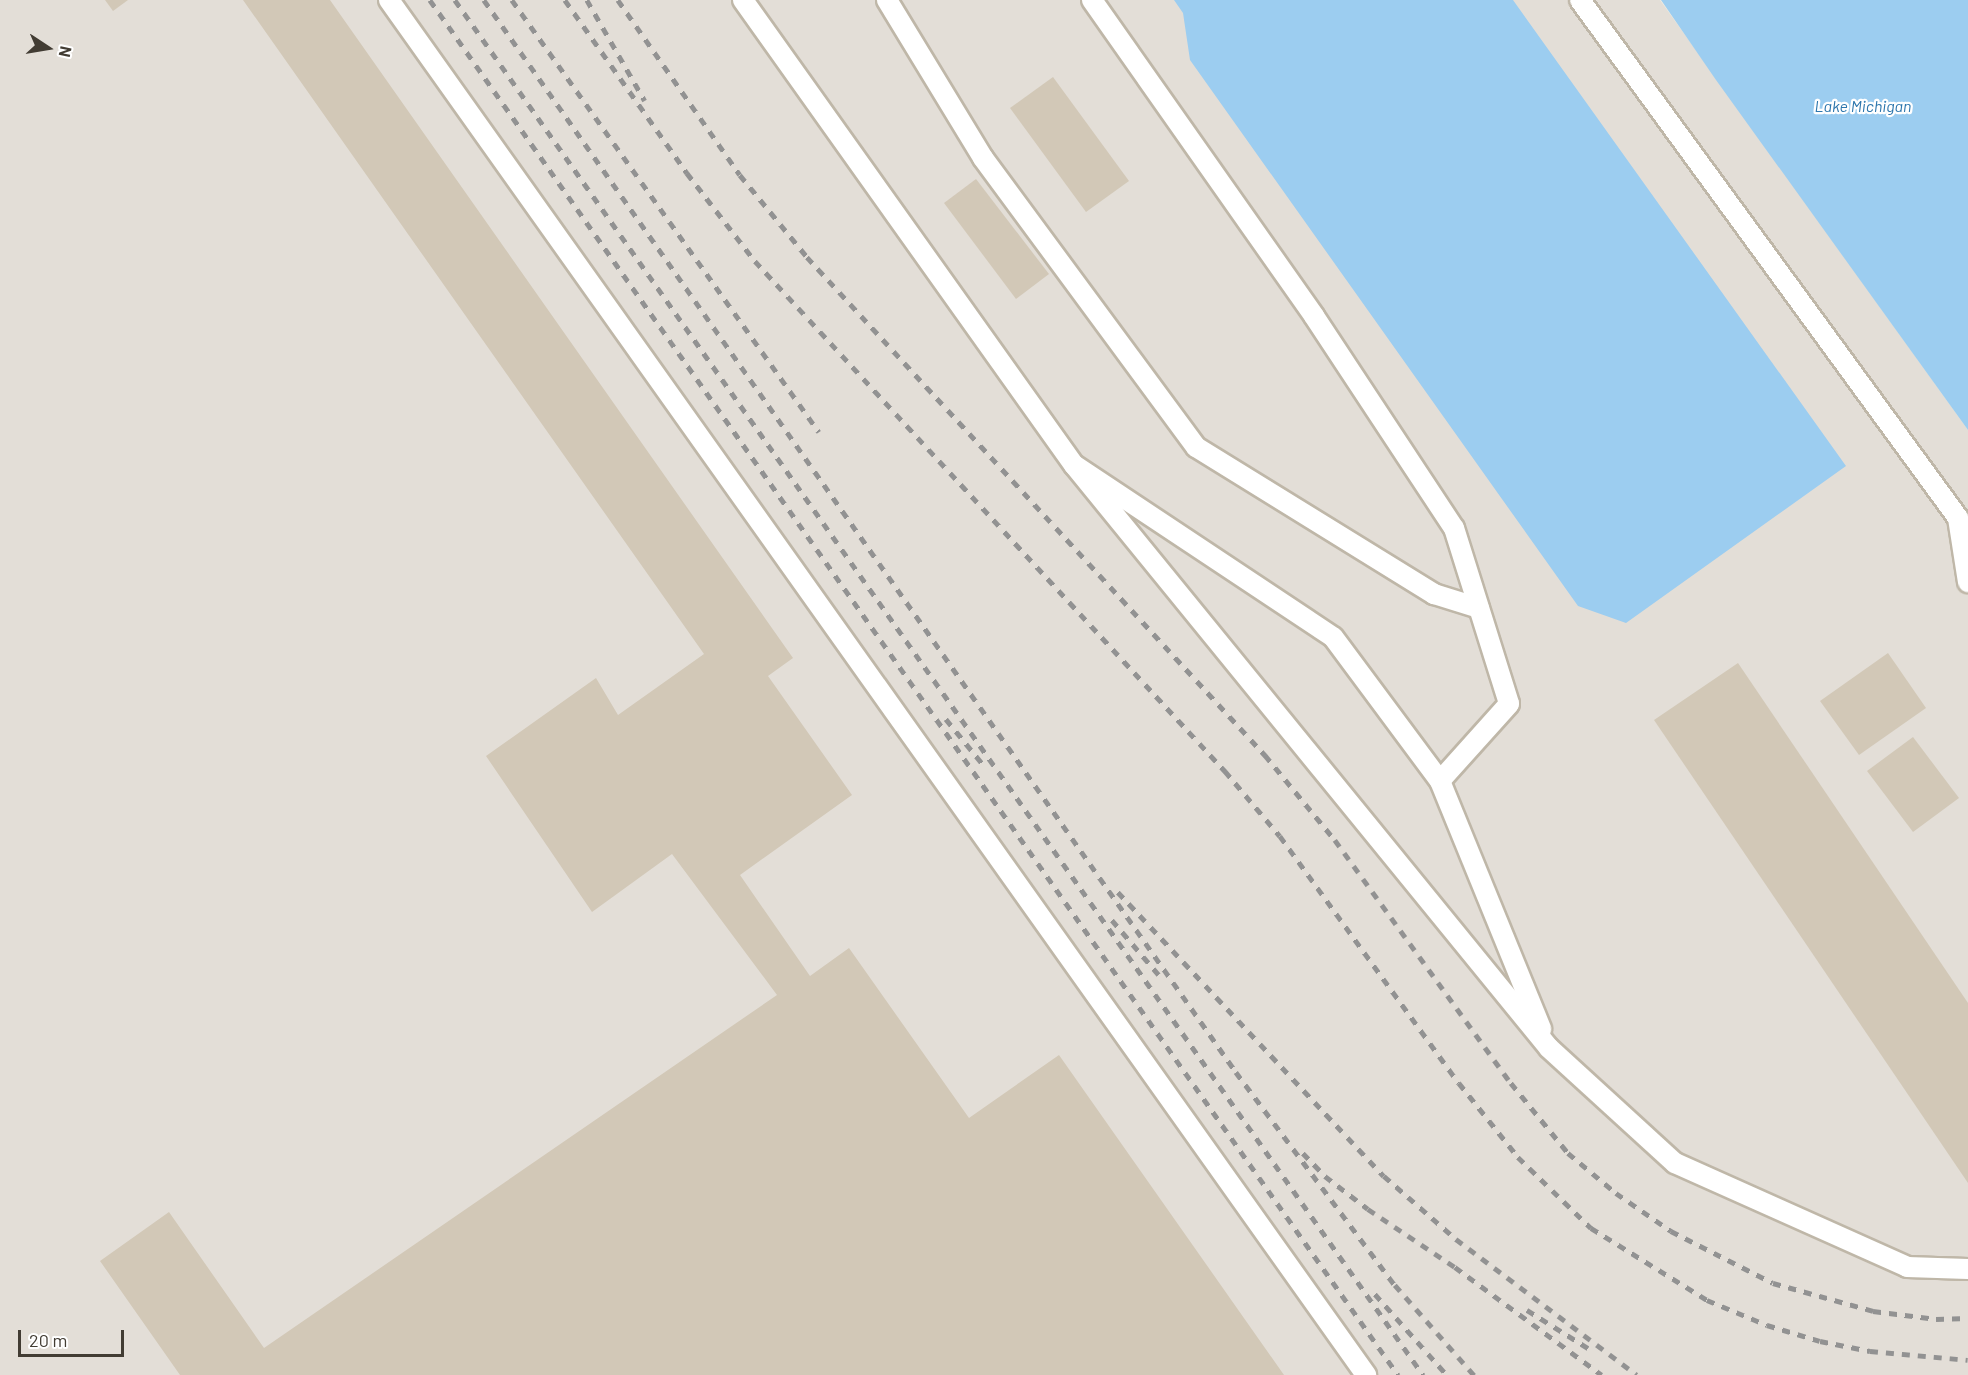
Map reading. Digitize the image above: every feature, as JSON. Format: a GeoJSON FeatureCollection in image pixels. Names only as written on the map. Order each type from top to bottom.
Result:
{"type":"FeatureCollection","features":[{"type":"Feature","properties":{"kind":"lane"},"geometry":{"type":"LineString","coordinates":[[389,0],[1366,1375]]}},
{"type":"Feature","properties":{"kind":"lane"},"geometry":{"type":"LineString","coordinates":[[743,0],[1074,465],[1549,1048],[1675,1163],[1907,1267],[1968,1269]]}},
{"type":"Feature","properties":{"kind":"lane"},"geometry":{"type":"LineString","coordinates":[[887,0],[983,158],[1196,447],[1434,594],[1479,608]]}},
{"type":"Feature","properties":{"kind":"lane"},"geometry":{"type":"LineString","coordinates":[[1092,0],[1314,316],[1454,528],[1509,704],[1440,781]]}},
{"type":"Feature","properties":{"kind":"lane"},"geometry":{"type":"LineString","coordinates":[[1580,0],[1958,518],[1968,582]]}},
{"type":"Feature","properties":{"kind":"lane"},"geometry":{"type":"LineString","coordinates":[[1074,465],[1334,637],[1440,781],[1549,1048]]}},
{"type":"Feature","properties":{"kind":"shaded area"},"geometry":{"type":"Polygon","coordinates":[[[0,0],[1660,0],[1968,430],[1968,1375],[0,1375],[0,0]]]}},
{"type":"Feature","properties":{"kind":"water"},"geometry":{"type":"Polygon","coordinates":[[[1174,0],[1513,0],[1846,466],[1626,623],[1578,606],[1190,60],[1183,13],[1174,0]]]}},
{"type":"Feature","properties":{"kind":"water","name":"Lake Michigan"},"geometry":{"type":"Polygon","coordinates":[[[1661,0],[1968,0],[1968,430],[1716,80],[1661,0]]]}},
{"type":"Feature","properties":{"kind":"building"},"geometry":{"type":"Polygon","coordinates":[[[105,0],[128,0],[113,11],[105,0]]]}},
{"type":"Feature","properties":{"kind":"building"},"geometry":{"type":"Polygon","coordinates":[[[243,0],[330,0],[793,658],[768,676],[852,795],[740,875],[810,976],[849,948],[969,1118],[1059,1055],[1284,1375],[180,1375],[100,1261],[169,1212],[264,1348],[777,995],[672,854],[592,912],[486,756],[596,678],[618,715],[704,654],[243,0]]]}},
{"type":"Feature","properties":{"kind":"building"},"geometry":{"type":"Polygon","coordinates":[[[1053,77],[1129,181],[1086,212],[1010,108],[1053,77]]]}},
{"type":"Feature","properties":{"kind":"building"},"geometry":{"type":"Polygon","coordinates":[[[976,179],[1049,274],[1016,299],[944,203],[976,179]]]}},
{"type":"Feature","properties":{"kind":"building"},"geometry":{"type":"Polygon","coordinates":[[[1888,653],[1926,708],[1859,755],[1820,701],[1888,653]]]}},
{"type":"Feature","properties":{"kind":"building"},"geometry":{"type":"Polygon","coordinates":[[[1738,663],[1968,1003],[1968,1183],[1654,720],[1738,663]]]}},
{"type":"Feature","properties":{"kind":"building"},"geometry":{"type":"Polygon","coordinates":[[[1913,737],[1959,798],[1913,832],[1867,771],[1913,737]]]}},
{"type":"Feature","properties":{"kind":"railway"},"geometry":{"type":"LineString","coordinates":[[430,0],[1398,1375]]}},
{"type":"Feature","properties":{"kind":"railway"},"geometry":{"type":"LineString","coordinates":[[455,0],[1423,1375]]}},
{"type":"Feature","properties":{"kind":"railway"},"geometry":{"type":"LineString","coordinates":[[484,0],[1236,1072],[1395,1285],[1474,1375]]}},
{"type":"Feature","properties":{"kind":"railway"},"geometry":{"type":"LineString","coordinates":[[512,0],[819,432]]}},
{"type":"Feature","properties":{"kind":"railway"},"geometry":{"type":"LineString","coordinates":[[565,0],[687,173],[755,261],[1225,771],[1280,836],[1459,1083],[1518,1157],[1591,1228],[1707,1300],[1767,1325],[1820,1341],[1870,1351],[1968,1360]]}},
{"type":"Feature","properties":{"kind":"railway"},"geometry":{"type":"LineString","coordinates":[[587,0],[645,101]]}},
{"type":"Feature","properties":{"kind":"railway"},"geometry":{"type":"LineString","coordinates":[[618,0],[740,175],[807,257],[1265,755],[1335,840],[1511,1083],[1568,1153],[1616,1193],[1671,1231],[1773,1283],[1873,1311],[1936,1319],[1968,1318]]}},
{"type":"Feature","properties":{"kind":"railway"},"geometry":{"type":"LineString","coordinates":[[946,719],[986,768]]}},
{"type":"Feature","properties":{"kind":"railway"},"geometry":{"type":"LineString","coordinates":[[1118,892],[1384,1176],[1456,1239],[1637,1375]]}},
{"type":"Feature","properties":{"kind":"railway"},"geometry":{"type":"LineString","coordinates":[[1112,920],[1159,975]]}},
{"type":"Feature","properties":{"kind":"railway"},"geometry":{"type":"LineString","coordinates":[[1303,1153],[1325,1176],[1368,1209],[1455,1267],[1602,1375]]}},
{"type":"Feature","properties":{"kind":"railway"},"geometry":{"type":"LineString","coordinates":[[1375,1294],[1447,1375]]}},
{"type":"Feature","properties":{"kind":"railway"},"geometry":{"type":"LineString","coordinates":[[1527,1310],[1588,1348]]}}]}
